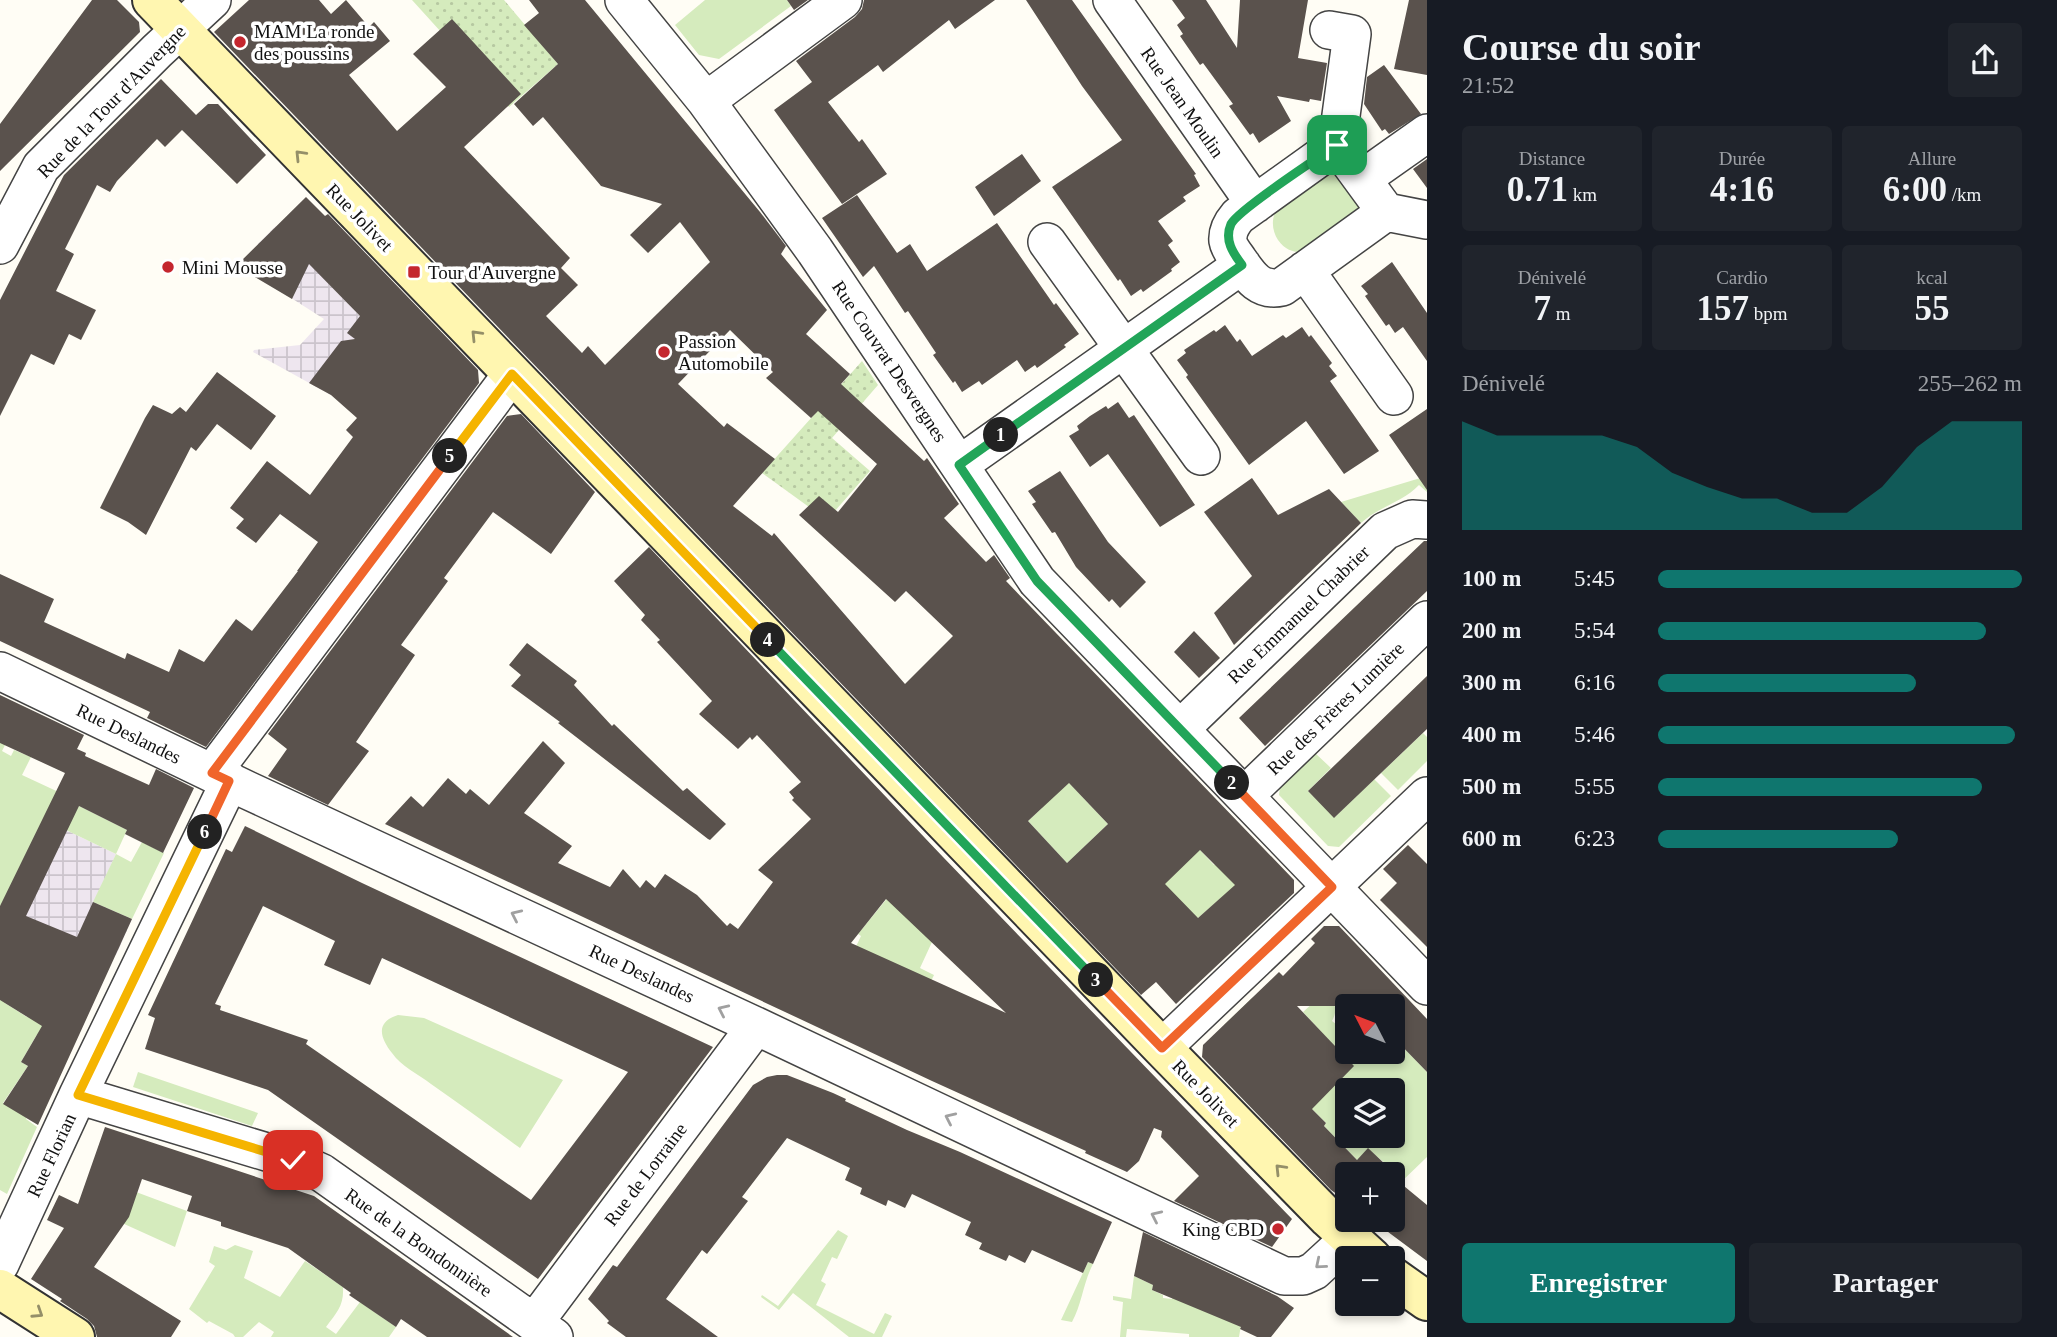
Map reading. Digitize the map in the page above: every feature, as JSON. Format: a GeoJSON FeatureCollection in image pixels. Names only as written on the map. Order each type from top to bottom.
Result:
{"type":"FeatureCollection","features":[{"type":"Feature","properties":{"kind":"street","name":"Rue Jolivet"},"geometry":{"type":"LineString","coordinates":[[152,0],[1162,1048],[1350,1238]]}},
{"type":"Feature","properties":{"kind":"street","name":"Rue de la Tour d'Auvergne"},"geometry":{"type":"LineString","coordinates":[[0,245],[13,186],[41,167],[212,0]]}},
{"type":"Feature","properties":{"kind":"street","name":"Rue Couvrat Desvergnes"},"geometry":{"type":"LineString","coordinates":[[624,0],[706,100],[816,251],[1037,581],[1427,986]]}},
{"type":"Feature","properties":{"kind":"street"},"geometry":{"type":"LineString","coordinates":[[706,100],[843,0]]}},
{"type":"Feature","properties":{"kind":"street","name":"Rue Jean Moulin"},"geometry":{"type":"LineString","coordinates":[[1112,0],[1255,204]]}},
{"type":"Feature","properties":{"kind":"street"},"geometry":{"type":"LineString","coordinates":[[1351,33],[1337,145],[1385,212],[1427,220]]}},
{"type":"Feature","properties":{"kind":"street"},"geometry":{"type":"LineString","coordinates":[[1362,179],[1427,133]]}},
{"type":"Feature","properties":{"kind":"street"},"geometry":{"type":"LineString","coordinates":[[1337,145],[1231,224],[1228,241],[1242,265],[1258,284],[1273,289],[1282,287],[1385,212]]}},
{"type":"Feature","properties":{"kind":"street"},"geometry":{"type":"LineString","coordinates":[[1047,242],[1200,456]]}},
{"type":"Feature","properties":{"kind":"street"},"geometry":{"type":"LineString","coordinates":[[959,465],[1242,265]]}},
{"type":"Feature","properties":{"kind":"street"},"geometry":{"type":"LineString","coordinates":[[1305,270],[1394,396]]}},
{"type":"Feature","properties":{"kind":"street","name":"Rue Florian"},"geometry":{"type":"LineString","coordinates":[[0,1264],[220,777],[512,374]]}},
{"type":"Feature","properties":{"kind":"street","name":"Rue Emmanuel Chabrier"},"geometry":{"type":"LineString","coordinates":[[1180,729],[1385,531],[1412,519],[1427,520]]}},
{"type":"Feature","properties":{"kind":"street","name":"Rue des Frères Lumière"},"geometry":{"type":"LineString","coordinates":[[1244,796],[1427,620]]}},
{"type":"Feature","properties":{"kind":"street","name":"Rue Deslandes"},"geometry":{"type":"LineString","coordinates":[[0,671],[220,777],[756,1026],[1284,1276],[1303,1276],[1314,1271],[1350,1238]]}},
{"type":"Feature","properties":{"kind":"street"},"geometry":{"type":"LineString","coordinates":[[1162,1048],[1427,796]]}},
{"type":"Feature","properties":{"kind":"street","name":"Rue de Lorraine"},"geometry":{"type":"LineString","coordinates":[[544,1330],[756,1026]]}},
{"type":"Feature","properties":{"kind":"street","name":"Rue de la Bondonnière"},"geometry":{"type":"LineString","coordinates":[[78,1095],[293,1160],[322,1173],[544,1330]]}},
{"type":"Feature","properties":{"kind":"street"},"geometry":{"type":"LineString","coordinates":[[1405,1285],[1427,1301]]}},
{"type":"Feature","properties":{"kind":"street"},"geometry":{"type":"LineString","coordinates":[[0,1289],[75,1337]]}},
{"type":"Feature","properties":{"kind":"shaded area"},"geometry":{"type":"Polygon","coordinates":[[[276,226],[379,336],[331,395],[253,352],[300,345],[324,319],[274,287],[284,268],[258,244],[276,226]]]}},
{"type":"Feature","properties":{"kind":"shaded area"},"geometry":{"type":"Polygon","coordinates":[[[43,819],[116,854],[94,902],[132,919],[116,955],[69,934],[28,1017],[5,1003],[0,907],[43,819]]]}},
{"type":"Feature","properties":{"kind":"green space"},"geometry":{"type":"Polygon","coordinates":[[[412,0],[504,0],[558,64],[509,107],[412,0]]]}},
{"type":"Feature","properties":{"kind":"green space"},"geometry":{"type":"Polygon","coordinates":[[[705,0],[787,0],[791,6],[719,59],[699,55],[675,25],[705,0]]]}},
{"type":"Feature","properties":{"kind":"green space"},"geometry":{"type":"Polygon","coordinates":[[[1337,165],[1368,210],[1307,252],[1288,249],[1275,234],[1275,213],[1293,195],[1337,165]]]}},
{"type":"Feature","properties":{"kind":"green space"},"geometry":{"type":"Polygon","coordinates":[[[862,361],[878,385],[832,438],[870,471],[827,520],[762,473],[862,361]]]}},
{"type":"Feature","properties":{"kind":"green space"},"geometry":{"type":"Polygon","coordinates":[[[1427,476],[1427,492],[1419,485],[1361,523],[1341,502],[1427,476]]]}},
{"type":"Feature","properties":{"kind":"green space"},"geometry":{"type":"Polygon","coordinates":[[[1022,733],[1108,824],[1067,863],[1028,821],[1042,808],[1022,733]]]}},
{"type":"Feature","properties":{"kind":"green space"},"geometry":{"type":"Polygon","coordinates":[[[1423,733],[1427,737],[1427,761],[1398,790],[1381,773],[1423,733]]]}},
{"type":"Feature","properties":{"kind":"green space"},"geometry":{"type":"Polygon","coordinates":[[[0,738],[7,741],[2,751],[11,756],[14,750],[31,757],[22,775],[80,802],[79,806],[127,830],[116,854],[43,819],[0,907],[0,738]]]}},
{"type":"Feature","properties":{"kind":"green space"},"geometry":{"type":"Polygon","coordinates":[[[1314,752],[1331,768],[1308,791],[1335,817],[1374,779],[1391,796],[1339,847],[1328,846],[1279,795],[1280,785],[1314,752]]]}},
{"type":"Feature","properties":{"kind":"green space"},"geometry":{"type":"Polygon","coordinates":[[[142,842],[164,853],[132,919],[93,902],[116,854],[131,862],[142,842]]]}},
{"type":"Feature","properties":{"kind":"green space"},"geometry":{"type":"Polygon","coordinates":[[[1200,850],[1214,865],[1224,856],[1244,878],[1198,918],[1166,907],[1148,866],[1200,850]]]}},
{"type":"Feature","properties":{"kind":"green space"},"geometry":{"type":"Polygon","coordinates":[[[894,890],[932,942],[920,968],[934,975],[916,1013],[840,980],[861,936],[858,934],[894,890]]]}},
{"type":"Feature","properties":{"kind":"green space"},"geometry":{"type":"Polygon","coordinates":[[[0,975],[5,1003],[27,1017],[65,1001],[36,1036],[21,1062],[28,1066],[3,1103],[27,1117],[26,1119],[37,1127],[7,1194],[0,1190],[0,975]]]}},
{"type":"Feature","properties":{"kind":"green space"},"geometry":{"type":"Polygon","coordinates":[[[1325,992],[1334,1005],[1332,1021],[1335,1023],[1335,1047],[1303,1012],[1325,992]]]}},
{"type":"Feature","properties":{"kind":"green space"},"geometry":{"type":"Polygon","coordinates":[[[1252,998],[1284,1030],[1335,1048],[1335,1064],[1405,1064],[1405,1049],[1427,1072],[1427,1157],[1405,1178],[1405,1162],[1384,1162],[1368,1149],[1357,1160],[1345,1148],[1405,1148],[1405,1078],[1335,1078],[1335,1137],[1324,1126],[1326,1123],[1224,1025],[1252,998]]]}},
{"type":"Feature","properties":{"kind":"green space"},"geometry":{"type":"Polygon","coordinates":[[[398,1015],[424,1018],[563,1080],[520,1148],[396,1058],[385,1042],[382,1031],[386,1022],[398,1015]]]}},
{"type":"Feature","properties":{"kind":"green space"},"geometry":{"type":"Polygon","coordinates":[[[138,1072],[258,1113],[252,1126],[133,1087],[138,1072]]]}},
{"type":"Feature","properties":{"kind":"green space"},"geometry":{"type":"Polygon","coordinates":[[[120,1186],[187,1211],[175,1247],[122,1223],[120,1186]]]}},
{"type":"Feature","properties":{"kind":"green space"},"geometry":{"type":"Polygon","coordinates":[[[838,1230],[848,1236],[837,1259],[832,1257],[821,1281],[826,1284],[816,1305],[874,1334],[885,1313],[892,1316],[882,1337],[849,1337],[793,1293],[779,1310],[761,1297],[762,1295],[778,1306],[838,1230]]]}},
{"type":"Feature","properties":{"kind":"green space"},"geometry":{"type":"Polygon","coordinates":[[[235,1245],[253,1251],[244,1278],[280,1297],[305,1261],[343,1287],[341,1304],[326,1327],[336,1334],[360,1302],[396,1327],[389,1337],[271,1337],[274,1332],[259,1322],[243,1337],[235,1337],[209,1321],[207,1323],[189,1309],[215,1266],[209,1262],[214,1246],[226,1250],[235,1245]]]}},
{"type":"Feature","properties":{"kind":"green space"},"geometry":{"type":"Polygon","coordinates":[[[1088,1262],[1093,1264],[1072,1322],[1061,1320],[1088,1262]]]}},
{"type":"Feature","properties":{"kind":"green space"},"geometry":{"type":"Polygon","coordinates":[[[1134,1276],[1153,1285],[1152,1290],[1163,1295],[1163,1298],[1172,1299],[1172,1293],[1241,1325],[1239,1337],[1189,1337],[1189,1334],[1127,1329],[1126,1337],[1120,1337],[1123,1302],[1113,1300],[1113,1296],[1131,1299],[1134,1276]]]}},
{"type":"Feature","properties":{"kind":"building"},"geometry":{"type":"Polygon","coordinates":[[[92,0],[117,0],[139,22],[140,32],[0,171],[0,124],[92,0]]]}},
{"type":"Feature","properties":{"kind":"building"},"geometry":{"type":"Polygon","coordinates":[[[249,0],[319,0],[331,14],[346,0],[369,27],[374,22],[390,41],[349,75],[397,131],[446,87],[413,54],[452,19],[521,94],[464,147],[570,258],[561,268],[578,285],[546,316],[582,353],[588,346],[605,365],[710,262],[680,222],[648,253],[630,235],[662,204],[601,186],[543,117],[533,126],[514,104],[558,64],[524,25],[539,13],[529,0],[585,0],[786,246],[781,254],[827,310],[806,334],[850,374],[841,384],[924,461],[927,458],[959,504],[944,518],[986,562],[994,555],[1010,578],[1006,581],[1294,880],[1294,893],[1176,1004],[1156,982],[1141,995],[214,32],[249,0]],[[730,330],[678,384],[724,427],[727,423],[775,459],[733,506],[772,536],[774,533],[905,684],[953,636],[906,591],[895,602],[799,515],[819,496],[838,512],[877,464],[818,411],[811,418],[766,378],[773,372],[730,330]],[[1069,783],[1028,821],[1067,863],[1108,824],[1069,783]],[[1200,850],[1165,884],[1198,918],[1235,885],[1200,850]]]}},
{"type":"Feature","properties":{"kind":"building"},"geometry":{"type":"Polygon","coordinates":[[[787,0],[808,0],[794,10],[787,0]]]}},
{"type":"Feature","properties":{"kind":"building"},"geometry":{"type":"Polygon","coordinates":[[[864,0],[995,0],[955,29],[949,20],[883,72],[878,65],[828,102],[859,142],[862,139],[887,174],[842,204],[774,110],[812,82],[796,61],[855,17],[862,9],[864,0]]]}},
{"type":"Feature","properties":{"kind":"building"},"geometry":{"type":"Polygon","coordinates":[[[1026,0],[1072,0],[1196,174],[1194,175],[1200,186],[1183,197],[1186,201],[1158,221],[1173,241],[1168,245],[1180,262],[1143,292],[1141,289],[1131,296],[1120,279],[1118,281],[1052,187],[1122,140],[1082,86],[1026,0]]]}},
{"type":"Feature","properties":{"kind":"building"},"geometry":{"type":"Polygon","coordinates":[[[1172,0],[1206,0],[1237,48],[1240,0],[1308,0],[1298,58],[1327,63],[1321,101],[1310,99],[1309,102],[1277,96],[1291,121],[1259,143],[1253,133],[1250,135],[1229,106],[1233,104],[1180,36],[1183,34],[1177,25],[1185,18],[1172,0]]]}},
{"type":"Feature","properties":{"kind":"building"},"geometry":{"type":"Polygon","coordinates":[[[1409,0],[1427,0],[1427,75],[1394,69],[1409,0]]]}},
{"type":"Feature","properties":{"kind":"building"},"geometry":{"type":"Polygon","coordinates":[[[1384,65],[1421,114],[1389,134],[1385,129],[1382,131],[1364,104],[1367,77],[1384,65]]]}},
{"type":"Feature","properties":{"kind":"building"},"geometry":{"type":"Polygon","coordinates":[[[161,79],[196,115],[208,104],[218,104],[266,155],[237,184],[182,130],[165,147],[157,139],[110,192],[97,185],[65,249],[74,254],[56,291],[96,310],[81,340],[69,334],[54,365],[31,354],[0,416],[0,300],[64,175],[161,79]]]}},
{"type":"Feature","properties":{"kind":"building"},"geometry":{"type":"Polygon","coordinates":[[[1022,154],[1041,181],[994,216],[975,187],[1022,154]]]}},
{"type":"Feature","properties":{"kind":"building"},"geometry":{"type":"Polygon","coordinates":[[[1427,159],[1427,188],[1413,169],[1427,159]]]}},
{"type":"Feature","properties":{"kind":"building"},"geometry":{"type":"Polygon","coordinates":[[[857,195],[897,253],[910,244],[927,271],[997,223],[1054,305],[1056,303],[1079,334],[1037,368],[1035,365],[1025,372],[1017,360],[982,385],[979,381],[962,392],[933,355],[936,353],[874,266],[863,277],[822,218],[857,195]]]}},
{"type":"Feature","properties":{"kind":"building"},"geometry":{"type":"Polygon","coordinates":[[[306,197],[325,216],[328,214],[478,370],[479,383],[206,747],[147,718],[150,712],[0,641],[0,574],[54,599],[44,622],[125,659],[127,653],[169,672],[179,649],[204,662],[236,619],[252,631],[318,542],[280,514],[256,543],[236,528],[244,519],[230,508],[267,461],[310,495],[353,437],[346,430],[357,418],[331,395],[309,383],[341,341],[355,339],[347,333],[360,316],[309,264],[292,299],[236,266],[306,197]]]}},
{"type":"Feature","properties":{"kind":"building"},"geometry":{"type":"Polygon","coordinates":[[[1392,262],[1427,313],[1427,361],[1403,327],[1395,333],[1389,324],[1386,326],[1361,286],[1392,262]]]}},
{"type":"Feature","properties":{"kind":"building"},"geometry":{"type":"Polygon","coordinates":[[[1225,325],[1237,342],[1240,339],[1252,356],[1283,335],[1286,338],[1302,327],[1332,363],[1329,366],[1337,376],[1330,381],[1379,451],[1344,474],[1306,421],[1249,465],[1186,377],[1188,375],[1177,360],[1186,353],[1184,350],[1225,325]]]}},
{"type":"Feature","properties":{"kind":"building"},"geometry":{"type":"Polygon","coordinates":[[[217,372],[276,416],[251,450],[217,424],[196,451],[191,447],[146,535],[100,508],[153,405],[172,414],[180,407],[186,412],[217,372]]]}},
{"type":"Feature","properties":{"kind":"building"},"geometry":{"type":"Polygon","coordinates":[[[1118,402],[1129,418],[1134,415],[1195,505],[1160,527],[1108,454],[1090,467],[1069,436],[1079,430],[1077,426],[1090,416],[1118,402]]]}},
{"type":"Feature","properties":{"kind":"building"},"geometry":{"type":"Polygon","coordinates":[[[1427,409],[1427,490],[1389,435],[1427,409]]]}},
{"type":"Feature","properties":{"kind":"building"},"geometry":{"type":"Polygon","coordinates":[[[521,414],[595,492],[551,554],[493,512],[444,578],[448,581],[401,645],[415,655],[356,742],[369,751],[328,805],[268,776],[287,749],[268,734],[507,416],[521,414]]]}},
{"type":"Feature","properties":{"kind":"building"},"geometry":{"type":"Polygon","coordinates":[[[1060,471],[1108,542],[1146,582],[1120,608],[1112,599],[1109,602],[1076,567],[1055,532],[1052,533],[1032,504],[1036,502],[1028,491],[1060,471]]]}},
{"type":"Feature","properties":{"kind":"building"},"geometry":{"type":"Polygon","coordinates":[[[1252,478],[1278,515],[1329,489],[1361,523],[1234,645],[1214,613],[1252,576],[1204,512],[1252,478]]]}},
{"type":"Feature","properties":{"kind":"building"},"geometry":{"type":"Polygon","coordinates":[[[1427,541],[1427,591],[1265,746],[1239,718],[1427,541]]]}},
{"type":"Feature","properties":{"kind":"building"},"geometry":{"type":"Polygon","coordinates":[[[649,547],[1292,1219],[1272,1247],[1174,1201],[1199,1176],[1161,1137],[1162,1131],[1154,1128],[1139,1161],[1127,1172],[385,824],[411,796],[423,807],[448,778],[466,794],[470,789],[489,805],[543,741],[565,763],[524,813],[572,846],[558,863],[610,887],[623,869],[640,888],[646,880],[655,888],[665,874],[697,895],[727,926],[730,923],[738,929],[773,882],[758,870],[811,819],[792,800],[794,798],[789,792],[801,782],[757,735],[752,740],[750,737],[738,749],[699,714],[712,701],[657,642],[660,640],[641,620],[645,615],[614,581],[649,547]],[[886,899],[851,943],[1006,1013],[886,899]]]}},
{"type":"Feature","properties":{"kind":"building"},"geometry":{"type":"Polygon","coordinates":[[[1194,631],[1220,658],[1199,678],[1174,652],[1194,631]]]}},
{"type":"Feature","properties":{"kind":"building"},"geometry":{"type":"Polygon","coordinates":[[[527,643],[577,681],[574,685],[612,726],[614,724],[683,791],[687,788],[726,824],[708,839],[511,686],[521,675],[509,665],[527,643]]]}},
{"type":"Feature","properties":{"kind":"building"},"geometry":{"type":"Polygon","coordinates":[[[1427,676],[1427,729],[1334,818],[1308,791],[1427,676]]]}},
{"type":"Feature","properties":{"kind":"building"},"geometry":{"type":"Polygon","coordinates":[[[0,695],[84,735],[77,749],[86,753],[85,756],[149,785],[156,769],[194,788],[163,853],[125,834],[127,830],[79,806],[26,916],[77,937],[93,902],[132,919],[38,1125],[3,1104],[28,1066],[21,1062],[42,1026],[0,1000],[0,906],[65,773],[0,743],[0,695]]]}},
{"type":"Feature","properties":{"kind":"building"},"geometry":{"type":"Polygon","coordinates":[[[245,826],[713,1047],[538,1279],[268,1090],[145,1049],[155,1018],[148,1015],[226,849],[232,852],[245,826]],[[263,906],[215,1004],[221,1006],[220,1010],[308,1040],[306,1044],[531,1200],[628,1072],[382,958],[370,985],[324,965],[335,941],[263,906]]]}},
{"type":"Feature","properties":{"kind":"building"},"geometry":{"type":"Polygon","coordinates":[[[1408,845],[1427,864],[1427,947],[1380,900],[1397,883],[1383,869],[1408,845]]]}},
{"type":"Feature","properties":{"kind":"building"},"geometry":{"type":"Polygon","coordinates":[[[1324,926],[1339,926],[1403,994],[1335,994],[1335,1006],[1297,1006],[1335,1046],[1335,1064],[1354,1066],[1342,1078],[1335,1078],[1335,1085],[1312,1109],[1335,1137],[1335,1148],[1345,1148],[1357,1160],[1368,1148],[1383,1162],[1335,1162],[1335,1193],[1202,1057],[1203,1045],[1279,972],[1283,976],[1315,943],[1311,939],[1324,926]]]}},
{"type":"Feature","properties":{"kind":"building"},"geometry":{"type":"Polygon","coordinates":[[[1405,996],[1427,1019],[1427,1072],[1405,1049],[1405,996]]]}},
{"type":"Feature","properties":{"kind":"building"},"geometry":{"type":"Polygon","coordinates":[[[777,1075],[787,1075],[833,1093],[907,1130],[1112,1222],[1093,1264],[1088,1262],[1083,1273],[1032,1250],[1025,1263],[1009,1255],[1006,1261],[979,1249],[982,1243],[965,1235],[971,1222],[912,1194],[905,1208],[888,1200],[886,1206],[860,1194],[862,1188],[845,1180],[850,1168],[787,1138],[742,1197],[748,1201],[707,1254],[702,1250],[666,1299],[718,1337],[626,1337],[607,1323],[609,1321],[588,1299],[613,1265],[617,1267],[753,1085],[777,1075]]]}},
{"type":"Feature","properties":{"kind":"building"},"geometry":{"type":"Polygon","coordinates":[[[105,1127],[314,1196],[513,1337],[427,1337],[401,1319],[396,1327],[288,1248],[221,1226],[221,1222],[187,1211],[192,1196],[142,1179],[129,1217],[94,1267],[181,1321],[171,1337],[97,1337],[94,1326],[87,1319],[31,1279],[64,1228],[47,1220],[59,1195],[78,1204],[105,1127]]]}},
{"type":"Feature","properties":{"kind":"building"},"geometry":{"type":"Polygon","coordinates":[[[1405,1187],[1427,1205],[1427,1261],[1388,1232],[1405,1232],[1405,1187]]]}},
{"type":"Feature","properties":{"kind":"building"},"geometry":{"type":"Polygon","coordinates":[[[1143,1232],[1277,1296],[1294,1308],[1271,1337],[1257,1337],[1240,1329],[1241,1327],[1152,1290],[1153,1285],[1134,1276],[1143,1232]]]}},
{"type":"Feature","properties":{"kind":"place","name":"MAM La ronde des poussins"},"geometry":{"type":"Point","coordinates":[240,42]}},
{"type":"Feature","properties":{"kind":"place","name":"Mini Mousse"},"geometry":{"type":"Point","coordinates":[168,267]}},
{"type":"Feature","properties":{"kind":"place","name":"Tour d'Auvergne"},"geometry":{"type":"Point","coordinates":[414,272]}},
{"type":"Feature","properties":{"kind":"place","name":"Passion Automobile"},"geometry":{"type":"Point","coordinates":[664,352]}},
{"type":"Feature","properties":{"kind":"place","name":"King CBD"},"geometry":{"type":"Point","coordinates":[1278,1229]}},
{"type":"Feature","properties":{"kind":"route"},"geometry":{"type":"LineString","coordinates":[[293,1160],[78,1095],[229,781],[212,773],[512,374],[1162,1048],[1332,887],[1037,581],[959,465],[1242,265],[1228,241],[1231,224],[1238,216],[1337,145]]}}]}
